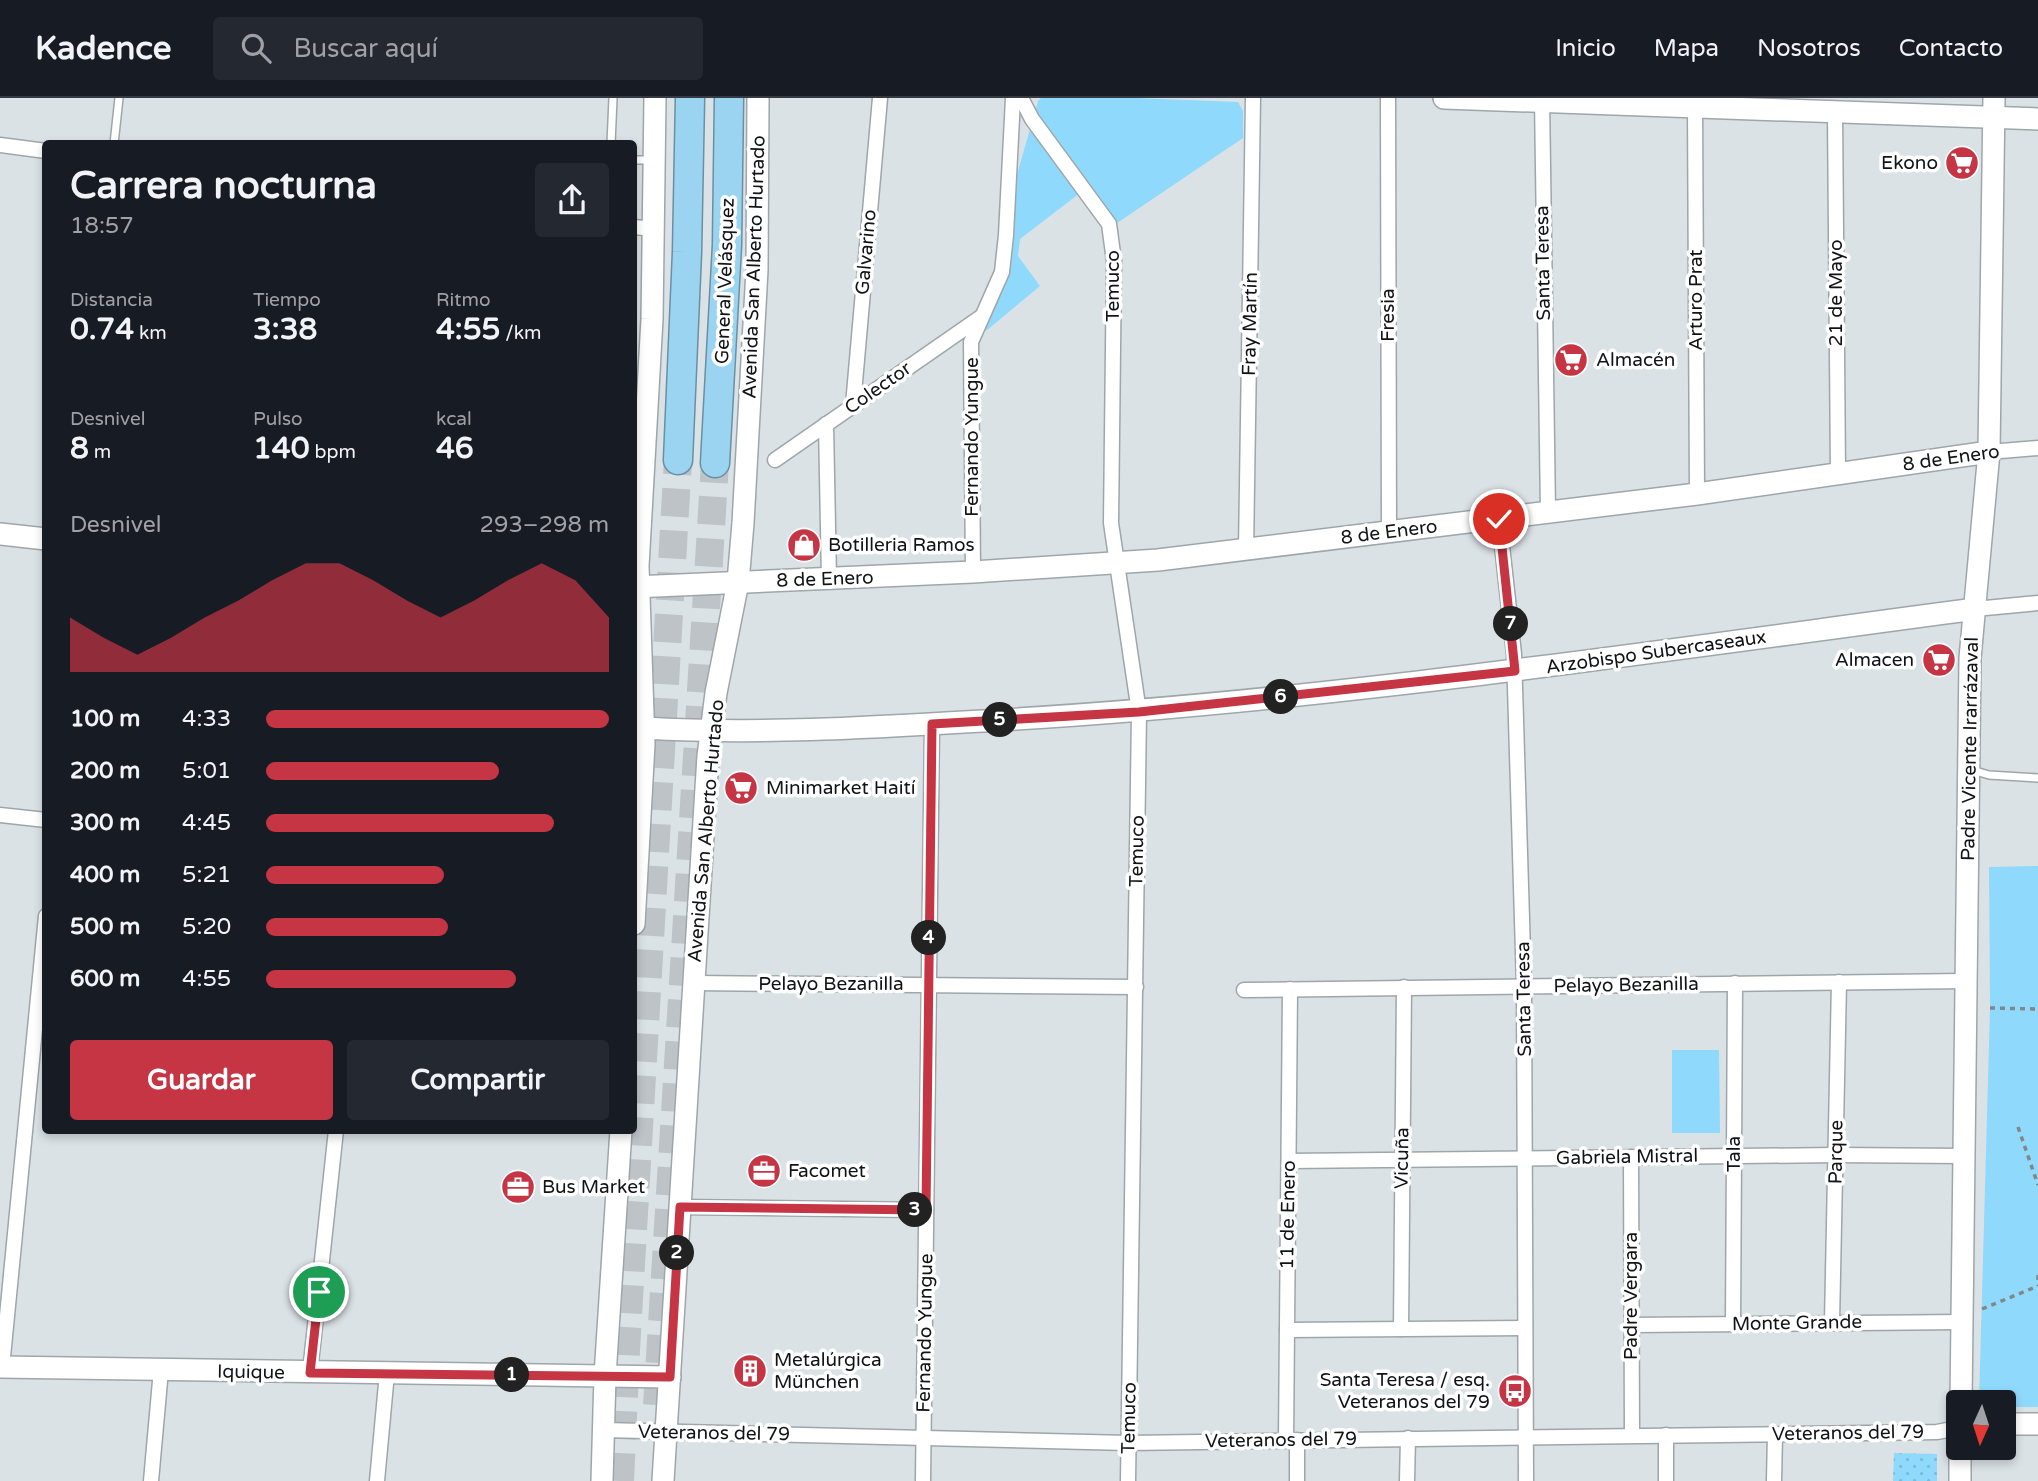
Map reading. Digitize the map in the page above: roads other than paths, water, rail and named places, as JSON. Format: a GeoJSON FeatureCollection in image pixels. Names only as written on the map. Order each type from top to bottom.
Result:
{"type":"FeatureCollection","features":[{"type":"Feature","properties":{"kind":"highway","name":"General Velásquez"},"geometry":{"type":"LineString","coordinates":[[678,460],[687,265],[690,98]]}},
{"type":"Feature","properties":{"kind":"highway","name":"General Velásquez"},"geometry":{"type":"LineString","coordinates":[[715,463],[727,245],[729,98]]}},
{"type":"Feature","properties":{"kind":"street"},"geometry":{"type":"LineString","coordinates":[[637,542],[644,160],[655,98]]}},
{"type":"Feature","properties":{"kind":"street","name":"Avenida San Alberto Hurtado"},"geometry":{"type":"LineString","coordinates":[[663,1481],[710,732],[737,582],[747,464],[757,270],[758,98]]}},
{"type":"Feature","properties":{"kind":"street","name":"Galvarino"},"geometry":{"type":"LineString","coordinates":[[853,405],[880,98]]}},
{"type":"Feature","properties":{"kind":"street","name":"Fernando Yungue"},"geometry":{"type":"LineString","coordinates":[[973,572],[971,342],[1002,272],[1013,98]]}},
{"type":"Feature","properties":{"kind":"street","name":"Temuco"},"geometry":{"type":"LineString","coordinates":[[1021,98],[1032,119],[1109,224],[1114,261],[1111,523],[1139,712],[1128,1481]]}},
{"type":"Feature","properties":{"kind":"street","name":"Fray Martín"},"geometry":{"type":"LineString","coordinates":[[1246,550],[1254,98]]}},
{"type":"Feature","properties":{"kind":"street","name":"Fresia"},"geometry":{"type":"LineString","coordinates":[[1388,98],[1389,533]]}},
{"type":"Feature","properties":{"kind":"street"},"geometry":{"type":"LineString","coordinates":[[1444,98],[1835,112],[1994,108],[2038,119]]}},
{"type":"Feature","properties":{"kind":"street","name":"Santa Teresa"},"geometry":{"type":"LineString","coordinates":[[1542,100],[1548,512]]}},
{"type":"Feature","properties":{"kind":"street","name":"Arturo Prat"},"geometry":{"type":"LineString","coordinates":[[1695,107],[1697,494]]}},
{"type":"Feature","properties":{"kind":"street","name":"Padre Vicente Irarrázaval"},"geometry":{"type":"LineString","coordinates":[[1962,1390],[1969,1316],[1965,1156],[1970,658],[1989,452],[1994,108]]}},
{"type":"Feature","properties":{"kind":"street","name":"21 de Mayo"},"geometry":{"type":"LineString","coordinates":[[1835,112],[1838,474]]}},
{"type":"Feature","properties":{"kind":"street"},"geometry":{"type":"LineString","coordinates":[[0,145],[42,150]]}},
{"type":"Feature","properties":{"kind":"street","name":"Colector"},"geometry":{"type":"LineString","coordinates":[[775,460],[981,317]]}},
{"type":"Feature","properties":{"kind":"street"},"geometry":{"type":"LineString","coordinates":[[826,424],[829,579]]}},
{"type":"Feature","properties":{"kind":"street","name":"8 de Enero"},"geometry":{"type":"LineString","coordinates":[[637,587],[1117,563],[1389,533],[1697,494],[1989,452],[2038,448]]}},
{"type":"Feature","properties":{"kind":"street","name":"Santa Teresa"},"geometry":{"type":"LineString","coordinates":[[1499,519],[1515,671],[1524,986],[1526,1481]]}},
{"type":"Feature","properties":{"kind":"street"},"geometry":{"type":"LineString","coordinates":[[0,534],[42,539]]}},
{"type":"Feature","properties":{"kind":"street","name":"Arzobispo Subercaseaux"},"geometry":{"type":"LineString","coordinates":[[644,728],[710,732],[932,724],[1139,712],[1515,671],[1975,609],[2038,603]]}},
{"type":"Feature","properties":{"kind":"street"},"geometry":{"type":"LineString","coordinates":[[637,619],[644,728],[637,804]]}},
{"type":"Feature","properties":{"kind":"street","name":"Fernando Yungue"},"geometry":{"type":"LineString","coordinates":[[923,1481],[932,724]]}},
{"type":"Feature","properties":{"kind":"street"},"geometry":{"type":"LineString","coordinates":[[0,816],[42,820]]}},
{"type":"Feature","properties":{"kind":"street"},"geometry":{"type":"LineString","coordinates":[[1,1367],[42,956]]}},
{"type":"Feature","properties":{"kind":"street","name":"Pelayo Bezanilla"},"geometry":{"type":"LineString","coordinates":[[1244,990],[1966,981]]}},
{"type":"Feature","properties":{"kind":"street","name":"Parque"},"geometry":{"type":"LineString","coordinates":[[1832,1322],[1839,982]]}},
{"type":"Feature","properties":{"kind":"street","name":"Tala"},"geometry":{"type":"LineString","coordinates":[[1733,1324],[1735,983]]}},
{"type":"Feature","properties":{"kind":"street","name":"Pelayo Bezanilla"},"geometry":{"type":"LineString","coordinates":[[694,984],[1136,986]]}},
{"type":"Feature","properties":{"kind":"street","name":"Vicuña"},"geometry":{"type":"LineString","coordinates":[[1401,1329],[1404,987]]}},
{"type":"Feature","properties":{"kind":"street","name":"11 de Enero"},"geometry":{"type":"LineString","coordinates":[[1290,989],[1287,1331],[1292,1440],[1297,1481]]}},
{"type":"Feature","properties":{"kind":"street"},"geometry":{"type":"LineString","coordinates":[[310,1373],[336,1134]]}},
{"type":"Feature","properties":{"kind":"street"},"geometry":{"type":"LineString","coordinates":[[602,1481],[621,1134]]}},
{"type":"Feature","properties":{"kind":"street","name":"Gabriela Mistral"},"geometry":{"type":"LineString","coordinates":[[1289,1161],[1965,1156]]}},
{"type":"Feature","properties":{"kind":"street","name":"Padre Vergara"},"geometry":{"type":"LineString","coordinates":[[1630,1157],[1632,1435]]}},
{"type":"Feature","properties":{"kind":"street"},"geometry":{"type":"LineString","coordinates":[[680,1207],[926,1210]]}},
{"type":"Feature","properties":{"kind":"street","name":"Monte Grande"},"geometry":{"type":"LineString","coordinates":[[1631,1325],[1832,1322],[1969,1316]]}},
{"type":"Feature","properties":{"kind":"street"},"geometry":{"type":"LineString","coordinates":[[1287,1331],[1525,1328]]}},
{"type":"Feature","properties":{"kind":"street","name":"Iquique"},"geometry":{"type":"LineString","coordinates":[[1,1367],[670,1377]]}},
{"type":"Feature","properties":{"kind":"street"},"geometry":{"type":"LineString","coordinates":[[151,1481],[161,1370]]}},
{"type":"Feature","properties":{"kind":"street"},"geometry":{"type":"LineString","coordinates":[[377,1481],[387,1373]]}},
{"type":"Feature","properties":{"kind":"street"},"geometry":{"type":"LineString","coordinates":[[2016,1424],[2038,1424]]}},
{"type":"Feature","properties":{"kind":"street","name":"Veteranos del 79"},"geometry":{"type":"LineString","coordinates":[[604,1430],[1128,1443],[1946,1430]]}},
{"type":"Feature","properties":{"kind":"street"},"geometry":{"type":"LineString","coordinates":[[1774,1481],[1775,1433]]}},
{"type":"Feature","properties":{"kind":"street"},"geometry":{"type":"LineString","coordinates":[[1666,1435],[1666,1481]]}},
{"type":"Feature","properties":{"kind":"street"},"geometry":{"type":"LineString","coordinates":[[1407,1481],[1408,1438]]}},
{"type":"Feature","properties":{"kind":"street"},"geometry":{"type":"LineString","coordinates":[[1960,1460],[1960,1481]]}},
{"type":"Feature","properties":{"kind":"lane"},"geometry":{"type":"LineString","coordinates":[[114,140],[119,98]]}},
{"type":"Feature","properties":{"kind":"lane"},"geometry":{"type":"LineString","coordinates":[[611,140],[613,98]]}},
{"type":"Feature","properties":{"kind":"lane"},"geometry":{"type":"LineString","coordinates":[[1968,769],[1989,775],[2038,778]]}},
{"type":"Feature","properties":{"kind":"tunnel"},"geometry":{"type":"LineString","coordinates":[[620,1481],[678,460]]}},
{"type":"Feature","properties":{"kind":"tunnel"},"geometry":{"type":"LineString","coordinates":[[657,1405],[715,463]]}},
{"type":"Feature","properties":{"kind":"place","name":"Ekono"},"geometry":{"type":"Point","coordinates":[1962,163]}},
{"type":"Feature","properties":{"kind":"place","name":"Almacén"},"geometry":{"type":"Point","coordinates":[1571,360]}},
{"type":"Feature","properties":{"kind":"place","name":"Botilleria Ramos"},"geometry":{"type":"Point","coordinates":[804,545]}},
{"type":"Feature","properties":{"kind":"place","name":"Almacen"},"geometry":{"type":"Point","coordinates":[1939,660]}},
{"type":"Feature","properties":{"kind":"place","name":"Minimarket Haití"},"geometry":{"type":"Point","coordinates":[741,788]}},
{"type":"Feature","properties":{"kind":"place","name":"Facomet"},"geometry":{"type":"Point","coordinates":[764,1171]}},
{"type":"Feature","properties":{"kind":"place","name":"Bus Market"},"geometry":{"type":"Point","coordinates":[518,1187]}},
{"type":"Feature","properties":{"kind":"place","name":"Metalúrgica München"},"geometry":{"type":"Point","coordinates":[750,1371]}},
{"type":"Feature","properties":{"kind":"place","name":"Santa Teresa / esq. Veteranos del 79"},"geometry":{"type":"Point","coordinates":[1515,1391]}}]}
